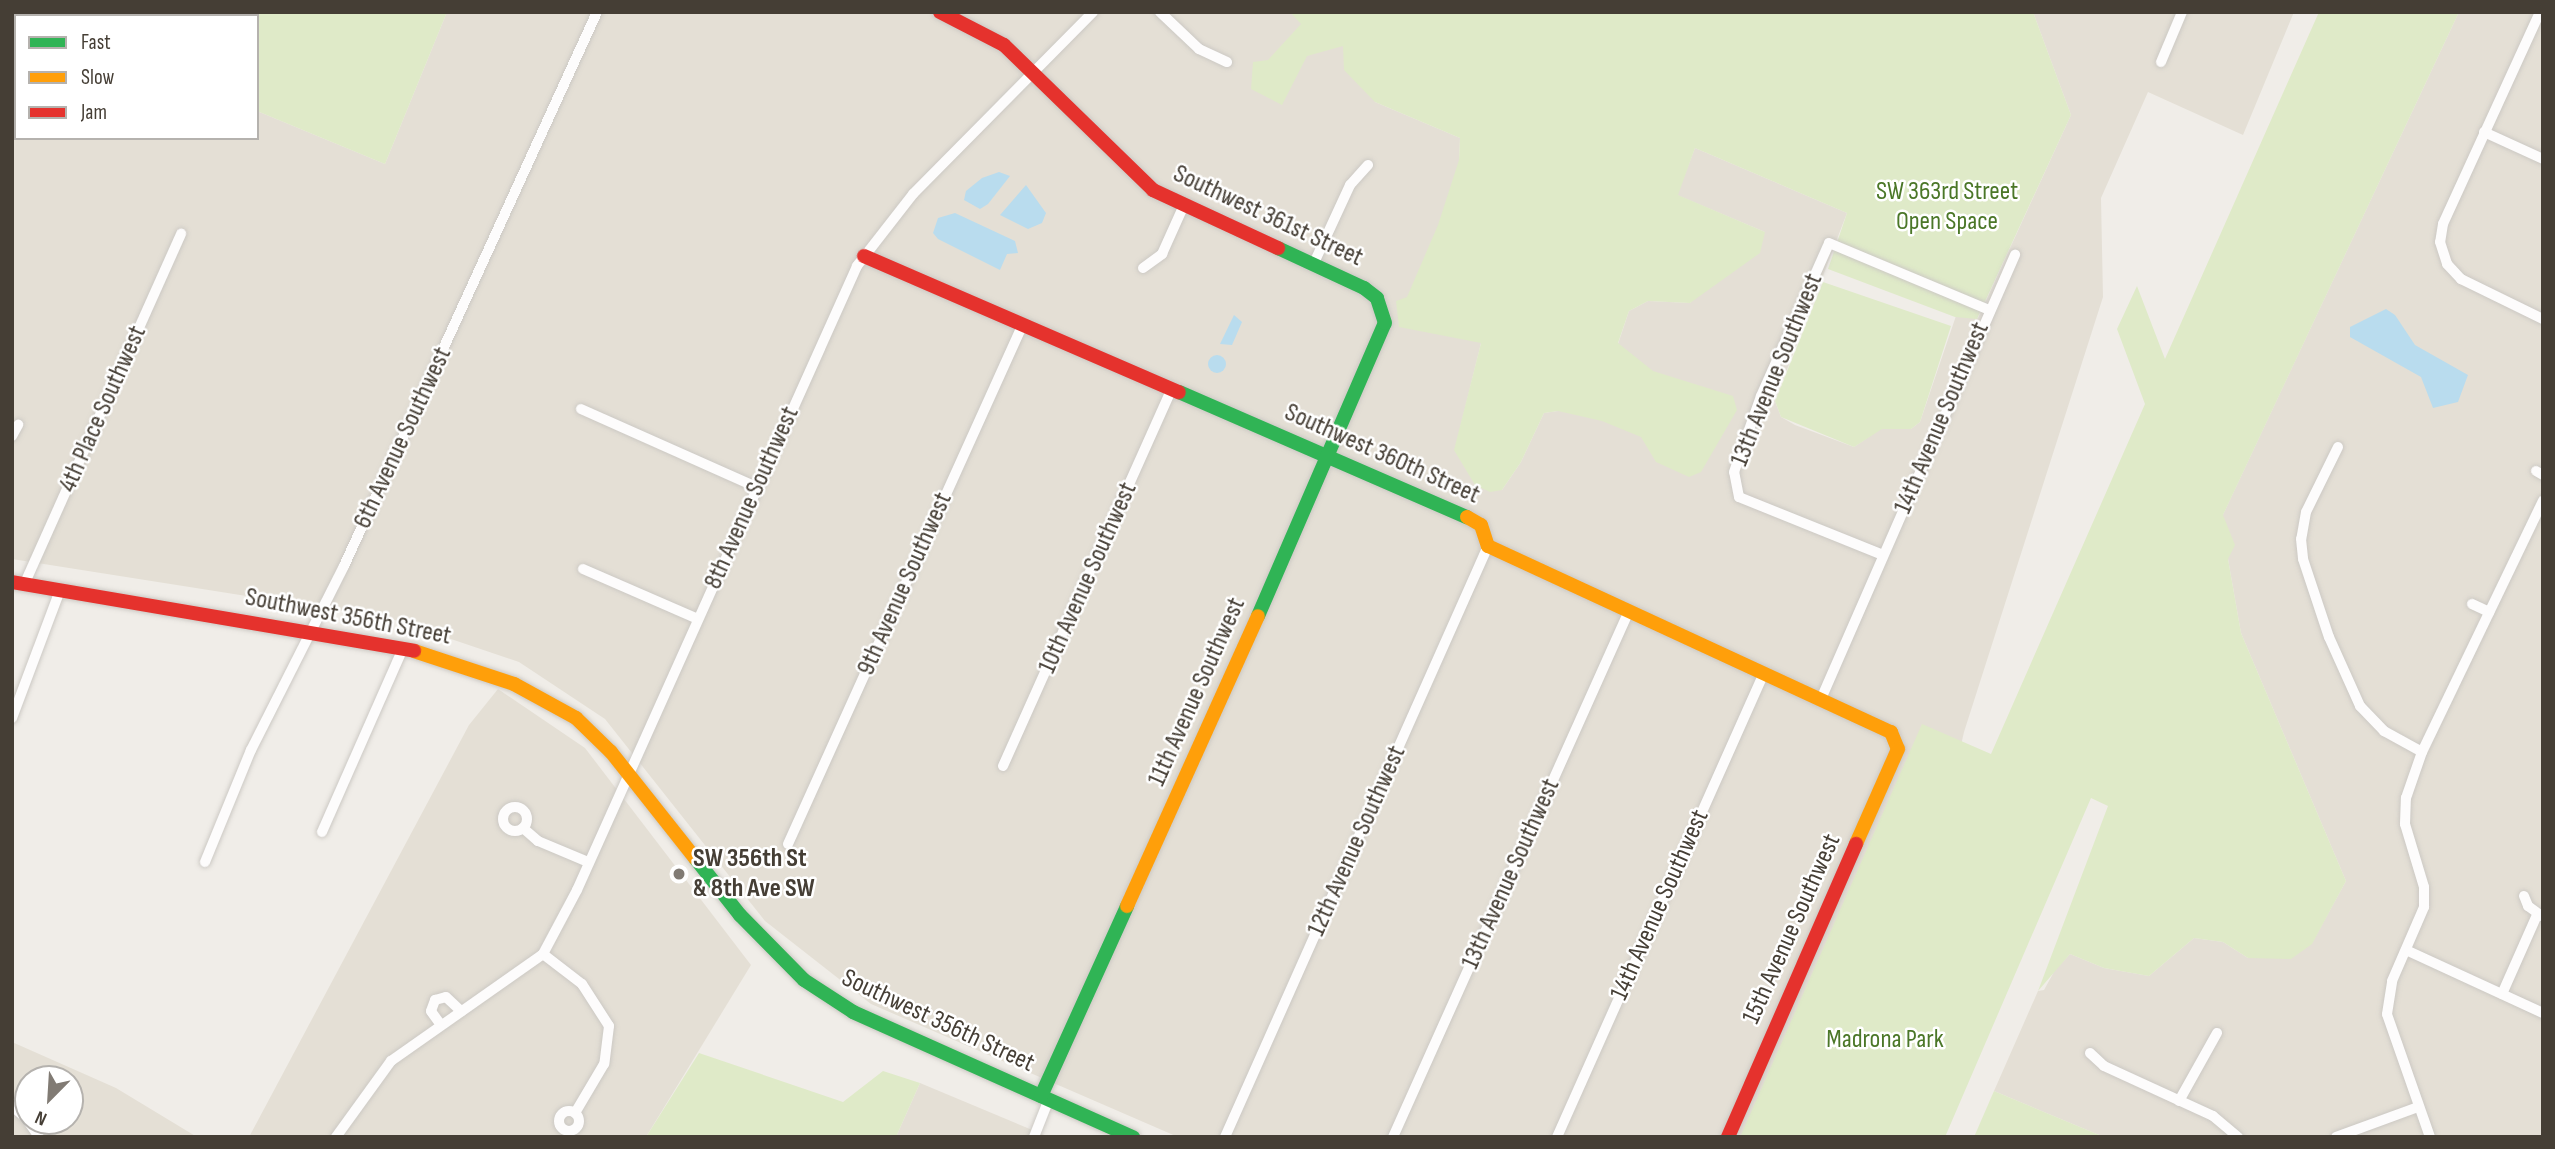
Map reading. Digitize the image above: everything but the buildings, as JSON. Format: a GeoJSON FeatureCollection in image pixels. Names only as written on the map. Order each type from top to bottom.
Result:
{"type":"FeatureCollection","features":[{"type":"Feature","properties":{"kind":"street","name":"6th Avenue Southwest"},"geometry":{"type":"LineString","coordinates":[[205,862],[251,750],[312,634],[597,12]]}},
{"type":"Feature","properties":{"kind":"street","name":"Southwest 361st Street"},"geometry":{"type":"LineString","coordinates":[[940,12],[991,36],[1034,72],[1140,180],[1184,205],[1364,288],[1382,306]]}},
{"type":"Feature","properties":{"kind":"street","name":"8th Avenue Southwest"},"geometry":{"type":"LineString","coordinates":[[336,1137],[391,1061],[543,954],[588,862],[755,487],[864,256],[913,194],[1093,12]]}},
{"type":"Feature","properties":{"kind":"street"},"geometry":{"type":"LineString","coordinates":[[1160,12],[1199,49],[1227,62]]}},
{"type":"Feature","properties":{"kind":"street"},"geometry":{"type":"LineString","coordinates":[[2161,62],[2182,12]]}},
{"type":"Feature","properties":{"kind":"street"},"geometry":{"type":"LineString","coordinates":[[2540,12],[2443,224],[2440,242],[2443,254],[2461,279],[2543,319]]}},
{"type":"Feature","properties":{"kind":"street"},"geometry":{"type":"LineString","coordinates":[[2484,132],[2543,159]]}},
{"type":"Feature","properties":{"kind":"street"},"geometry":{"type":"LineString","coordinates":[[1314,263],[1350,185],[1368,165]]}},
{"type":"Feature","properties":{"kind":"street"},"geometry":{"type":"LineString","coordinates":[[1143,268],[1162,254],[1184,205]]}},
{"type":"Feature","properties":{"kind":"street","name":"4th Place Southwest"},"geometry":{"type":"LineString","coordinates":[[18,583],[181,234]]}},
{"type":"Feature","properties":{"kind":"street","name":"13th Avenue Southwest"},"geometry":{"type":"LineString","coordinates":[[1883,555],[1739,497],[1734,472],[1829,243],[1989,310]]}},
{"type":"Feature","properties":{"kind":"street","name":"14th Avenue Southwest"},"geometry":{"type":"LineString","coordinates":[[1821,699],[2015,254]]}},
{"type":"Feature","properties":{"kind":"street","name":"Southwest 360th Street"},"geometry":{"type":"LineString","coordinates":[[864,256],[1331,456],[1471,519],[1481,526],[1488,546],[1821,699],[1891,732],[1898,739]]}},
{"type":"Feature","properties":{"kind":"street","name":"11th Avenue Southwest"},"geometry":{"type":"LineString","coordinates":[[1034,1137],[1045,1098],[1383,334],[1382,306]]}},
{"type":"Feature","properties":{"kind":"street","name":"9th Avenue Southwest"},"geometry":{"type":"LineString","coordinates":[[788,844],[1023,324]]}},
{"type":"Feature","properties":{"kind":"street","name":"10th Avenue Southwest"},"geometry":{"type":"LineString","coordinates":[[1003,766],[1172,388]]}},
{"type":"Feature","properties":{"kind":"street"},"geometry":{"type":"LineString","coordinates":[[581,409],[755,487]]}},
{"type":"Feature","properties":{"kind":"street"},"geometry":{"type":"LineString","coordinates":[[12,436],[18,425]]}},
{"type":"Feature","properties":{"kind":"street"},"geometry":{"type":"LineString","coordinates":[[2338,447],[2306,512],[2301,539],[2303,559],[2329,637],[2360,706],[2384,731],[2422,752]]}},
{"type":"Feature","properties":{"kind":"street"},"geometry":{"type":"LineString","coordinates":[[2430,1137],[2387,1014],[2388,992],[2424,906],[2424,887],[2405,810],[2422,752],[2543,501]]}},
{"type":"Feature","properties":{"kind":"street","name":"12th Avenue Southwest"},"geometry":{"type":"LineString","coordinates":[[1225,1137],[1488,546]]}},
{"type":"Feature","properties":{"kind":"street"},"geometry":{"type":"LineString","coordinates":[[583,569],[698,619]]}},
{"type":"Feature","properties":{"kind":"street","name":"Southwest 356th Street"},"geometry":{"type":"LineString","coordinates":[[18,583],[403,648],[465,665],[557,706],[594,734],[740,915],[804,980],[853,1012],[1133,1137]]}},
{"type":"Feature","properties":{"kind":"street"},"geometry":{"type":"LineString","coordinates":[[12,718],[60,590]]}},
{"type":"Feature","properties":{"kind":"street"},"geometry":{"type":"LineString","coordinates":[[2472,604],[2489,612]]}},
{"type":"Feature","properties":{"kind":"street","name":"13th Avenue Southwest"},"geometry":{"type":"LineString","coordinates":[[1393,1137],[1629,611]]}},
{"type":"Feature","properties":{"kind":"street"},"geometry":{"type":"LineString","coordinates":[[322,832],[403,648]]}},
{"type":"Feature","properties":{"kind":"street","name":"14th Avenue Southwest"},"geometry":{"type":"LineString","coordinates":[[1557,1137],[1763,673]]}},
{"type":"Feature","properties":{"kind":"street","name":"15th Avenue Southwest"},"geometry":{"type":"LineString","coordinates":[[1728,1137],[1898,749],[1898,739]]}},
{"type":"Feature","properties":{"kind":"street"},"geometry":{"type":"LineString","coordinates":[[523,828],[538,841],[588,862]]}},
{"type":"Feature","properties":{"kind":"street"},"geometry":{"type":"LineString","coordinates":[[2502,994],[2540,915],[2524,896]]}},
{"type":"Feature","properties":{"kind":"street"},"geometry":{"type":"LineString","coordinates":[[2406,950],[2543,1013]]}},
{"type":"Feature","properties":{"kind":"street"},"geometry":{"type":"LineString","coordinates":[[543,954],[582,984],[609,1026],[604,1063],[575,1113]]}},
{"type":"Feature","properties":{"kind":"street"},"geometry":{"type":"LineString","coordinates":[[441,1025],[431,1012],[435,1000],[446,997],[461,1011]]}},
{"type":"Feature","properties":{"kind":"street"},"geometry":{"type":"LineString","coordinates":[[2179,1101],[2217,1033]]}},
{"type":"Feature","properties":{"kind":"street"},"geometry":{"type":"LineString","coordinates":[[2090,1053],[2104,1066],[2213,1116],[2238,1137]]}},
{"type":"Feature","properties":{"kind":"street"},"geometry":{"type":"LineString","coordinates":[[2336,1137],[2418,1107]]}},
{"type":"Feature","properties":{"kind":"shaded area"},"geometry":{"type":"Polygon","coordinates":[[[12,12],[42,14],[14,14],[14,140],[259,140],[259,112],[385,164],[447,12],[1358,12],[1375,102],[1460,138],[1459,160],[1481,343],[1455,449],[1502,490],[1521,462],[1544,413],[1558,411],[1618,344],[1629,311],[1648,301],[1690,303],[1765,232],[1677,195],[1695,148],[1847,213],[1775,401],[1781,417],[1854,447],[1882,428],[1911,429],[1920,422],[1958,310],[1978,318],[2071,115],[2033,12],[2294,12],[2243,135],[2148,92],[2101,198],[2103,297],[1964,732],[1950,794],[1825,1137],[1178,1137],[871,1004],[765,921],[605,719],[519,662],[392,619],[12,559],[12,12]]]}},
{"type":"Feature","properties":{"kind":"shaded area"},"geometry":{"type":"Polygon","coordinates":[[[2459,12],[2543,12],[2543,1137],[2104,1137],[1994,1091],[2038,991],[2044,990],[2055,970],[2070,954],[2104,968],[2149,976],[2194,938],[2223,942],[2248,958],[2312,943],[2346,881],[2241,633],[2221,519],[2459,12]]]}},
{"type":"Feature","properties":{"kind":"shaded area"},"geometry":{"type":"Polygon","coordinates":[[[498,689],[585,748],[751,965],[646,1137],[249,1137],[469,725],[498,689]]]}},
{"type":"Feature","properties":{"kind":"shaded area"},"geometry":{"type":"Polygon","coordinates":[[[12,1042],[64,1065],[14,1065],[14,1135],[84,1135],[84,1074],[116,1088],[197,1137],[12,1137],[12,1042]]]}},
{"type":"Feature","properties":{"kind":"shaded area"},"geometry":{"type":"Polygon","coordinates":[[[920,1083],[1049,1137],[896,1137],[920,1083]]]}},
{"type":"Feature","properties":{"kind":"green space"},"geometry":{"type":"Polygon","coordinates":[[[65,12],[447,12],[385,164],[259,112],[259,14],[65,12]]]}},
{"type":"Feature","properties":{"kind":"green space","name":"SW 363rd Street Open Space"},"geometry":{"type":"Polygon","coordinates":[[[1290,12],[2033,12],[2071,115],[1977,319],[1955,317],[1828,269],[1847,213],[1695,148],[1678,195],[1765,232],[1760,253],[1690,303],[1648,301],[1629,311],[1618,343],[1653,371],[1733,396],[1737,410],[1701,472],[1689,477],[1656,462],[1641,437],[1602,421],[1558,411],[1544,413],[1521,462],[1502,490],[1490,492],[1475,485],[1454,450],[1481,343],[1399,327],[1396,301],[1407,297],[1438,225],[1459,160],[1460,138],[1375,102],[1344,70],[1343,46],[1307,56],[1282,105],[1251,89],[1253,62],[1268,60],[1301,24],[1290,12]]]}},
{"type":"Feature","properties":{"kind":"green space","name":"Madrona Park"},"geometry":{"type":"Polygon","coordinates":[[[2319,12],[2459,12],[2223,515],[2235,545],[2228,559],[2241,633],[2346,881],[2312,944],[2291,959],[2248,958],[2223,942],[2194,938],[2149,976],[2104,968],[2070,954],[2038,991],[2108,806],[2091,798],[1945,1137],[1740,1137],[1922,724],[1991,754],[2145,404],[2117,329],[2137,286],[2165,359],[2319,12]]]}},
{"type":"Feature","properties":{"kind":"green space"},"geometry":{"type":"Polygon","coordinates":[[[1823,282],[1951,326],[1920,422],[1911,429],[1882,429],[1854,447],[1781,417],[1775,401],[1823,282]]]}},
{"type":"Feature","properties":{"kind":"green space"},"geometry":{"type":"Polygon","coordinates":[[[699,1053],[843,1102],[883,1071],[920,1083],[896,1137],[646,1137],[699,1053]]]}},
{"type":"Feature","properties":{"kind":"green space"},"geometry":{"type":"Polygon","coordinates":[[[1994,1091],[2104,1137],[1974,1137],[1994,1091]]]}},
{"type":"Feature","properties":{"kind":"water"},"geometry":{"type":"Polygon","coordinates":[[[999,172],[1010,176],[988,204],[980,209],[964,200],[966,191],[982,178],[999,172]]]}},
{"type":"Feature","properties":{"kind":"water"},"geometry":{"type":"Polygon","coordinates":[[[1026,185],[1046,213],[1042,223],[1028,229],[1000,215],[1026,185]]]}},
{"type":"Feature","properties":{"kind":"water"},"geometry":{"type":"Polygon","coordinates":[[[955,213],[1015,241],[1018,253],[1007,254],[1000,270],[938,239],[933,233],[938,218],[955,213]]]}},
{"type":"Feature","properties":{"kind":"water"},"geometry":{"type":"Polygon","coordinates":[[[2386,309],[2395,315],[2415,345],[2468,375],[2458,402],[2433,408],[2421,377],[2350,337],[2350,327],[2386,309]]]}},
{"type":"Feature","properties":{"kind":"water"},"geometry":{"type":"Polygon","coordinates":[[[1234,315],[1242,322],[1232,345],[1220,344],[1234,315]]]}},
{"type":"Feature","properties":{"kind":"water"},"geometry":{"type":"Polygon","coordinates":[[[1217,355],[1223,358],[1226,364],[1223,370],[1217,373],[1211,370],[1208,364],[1211,358],[1217,355]]]}},
{"type":"Feature","properties":{"kind":"traffic: fast"},"geometry":{"type":"LineString","coordinates":[[1258,616],[1385,323],[1377,298],[1364,288],[1278,248]]}},
{"type":"Feature","properties":{"kind":"traffic: fast"},"geometry":{"type":"LineString","coordinates":[[1179,392],[1467,517]]}},
{"type":"Feature","properties":{"kind":"traffic: fast"},"geometry":{"type":"LineString","coordinates":[[695,858],[740,915],[804,980],[853,1012],[1133,1137]]}},
{"type":"Feature","properties":{"kind":"traffic: fast"},"geometry":{"type":"LineString","coordinates":[[1041,1096],[1127,906]]}},
{"type":"Feature","properties":{"kind":"traffic: slow"},"geometry":{"type":"LineString","coordinates":[[1467,517],[1481,525],[1488,546],[1891,732],[1898,749],[1856,844]]}},
{"type":"Feature","properties":{"kind":"traffic: slow"},"geometry":{"type":"LineString","coordinates":[[1127,906],[1258,616]]}},
{"type":"Feature","properties":{"kind":"traffic: slow"},"geometry":{"type":"LineString","coordinates":[[414,651],[514,684],[576,718],[611,752],[695,858]]}},
{"type":"Feature","properties":{"kind":"traffic: jam"},"geometry":{"type":"LineString","coordinates":[[940,12],[1004,45],[1153,190],[1278,248]]}},
{"type":"Feature","properties":{"kind":"traffic: jam"},"geometry":{"type":"LineString","coordinates":[[864,256],[1179,392]]}},
{"type":"Feature","properties":{"kind":"traffic: jam"},"geometry":{"type":"LineString","coordinates":[[12,582],[414,651]]}},
{"type":"Feature","properties":{"kind":"traffic: jam"},"geometry":{"type":"LineString","coordinates":[[1728,1137],[1856,844]]}},
{"type":"Feature","properties":{"kind":"place","name":"SW 356th St & 8th Ave SW"},"geometry":{"type":"Point","coordinates":[679,874]}}]}
